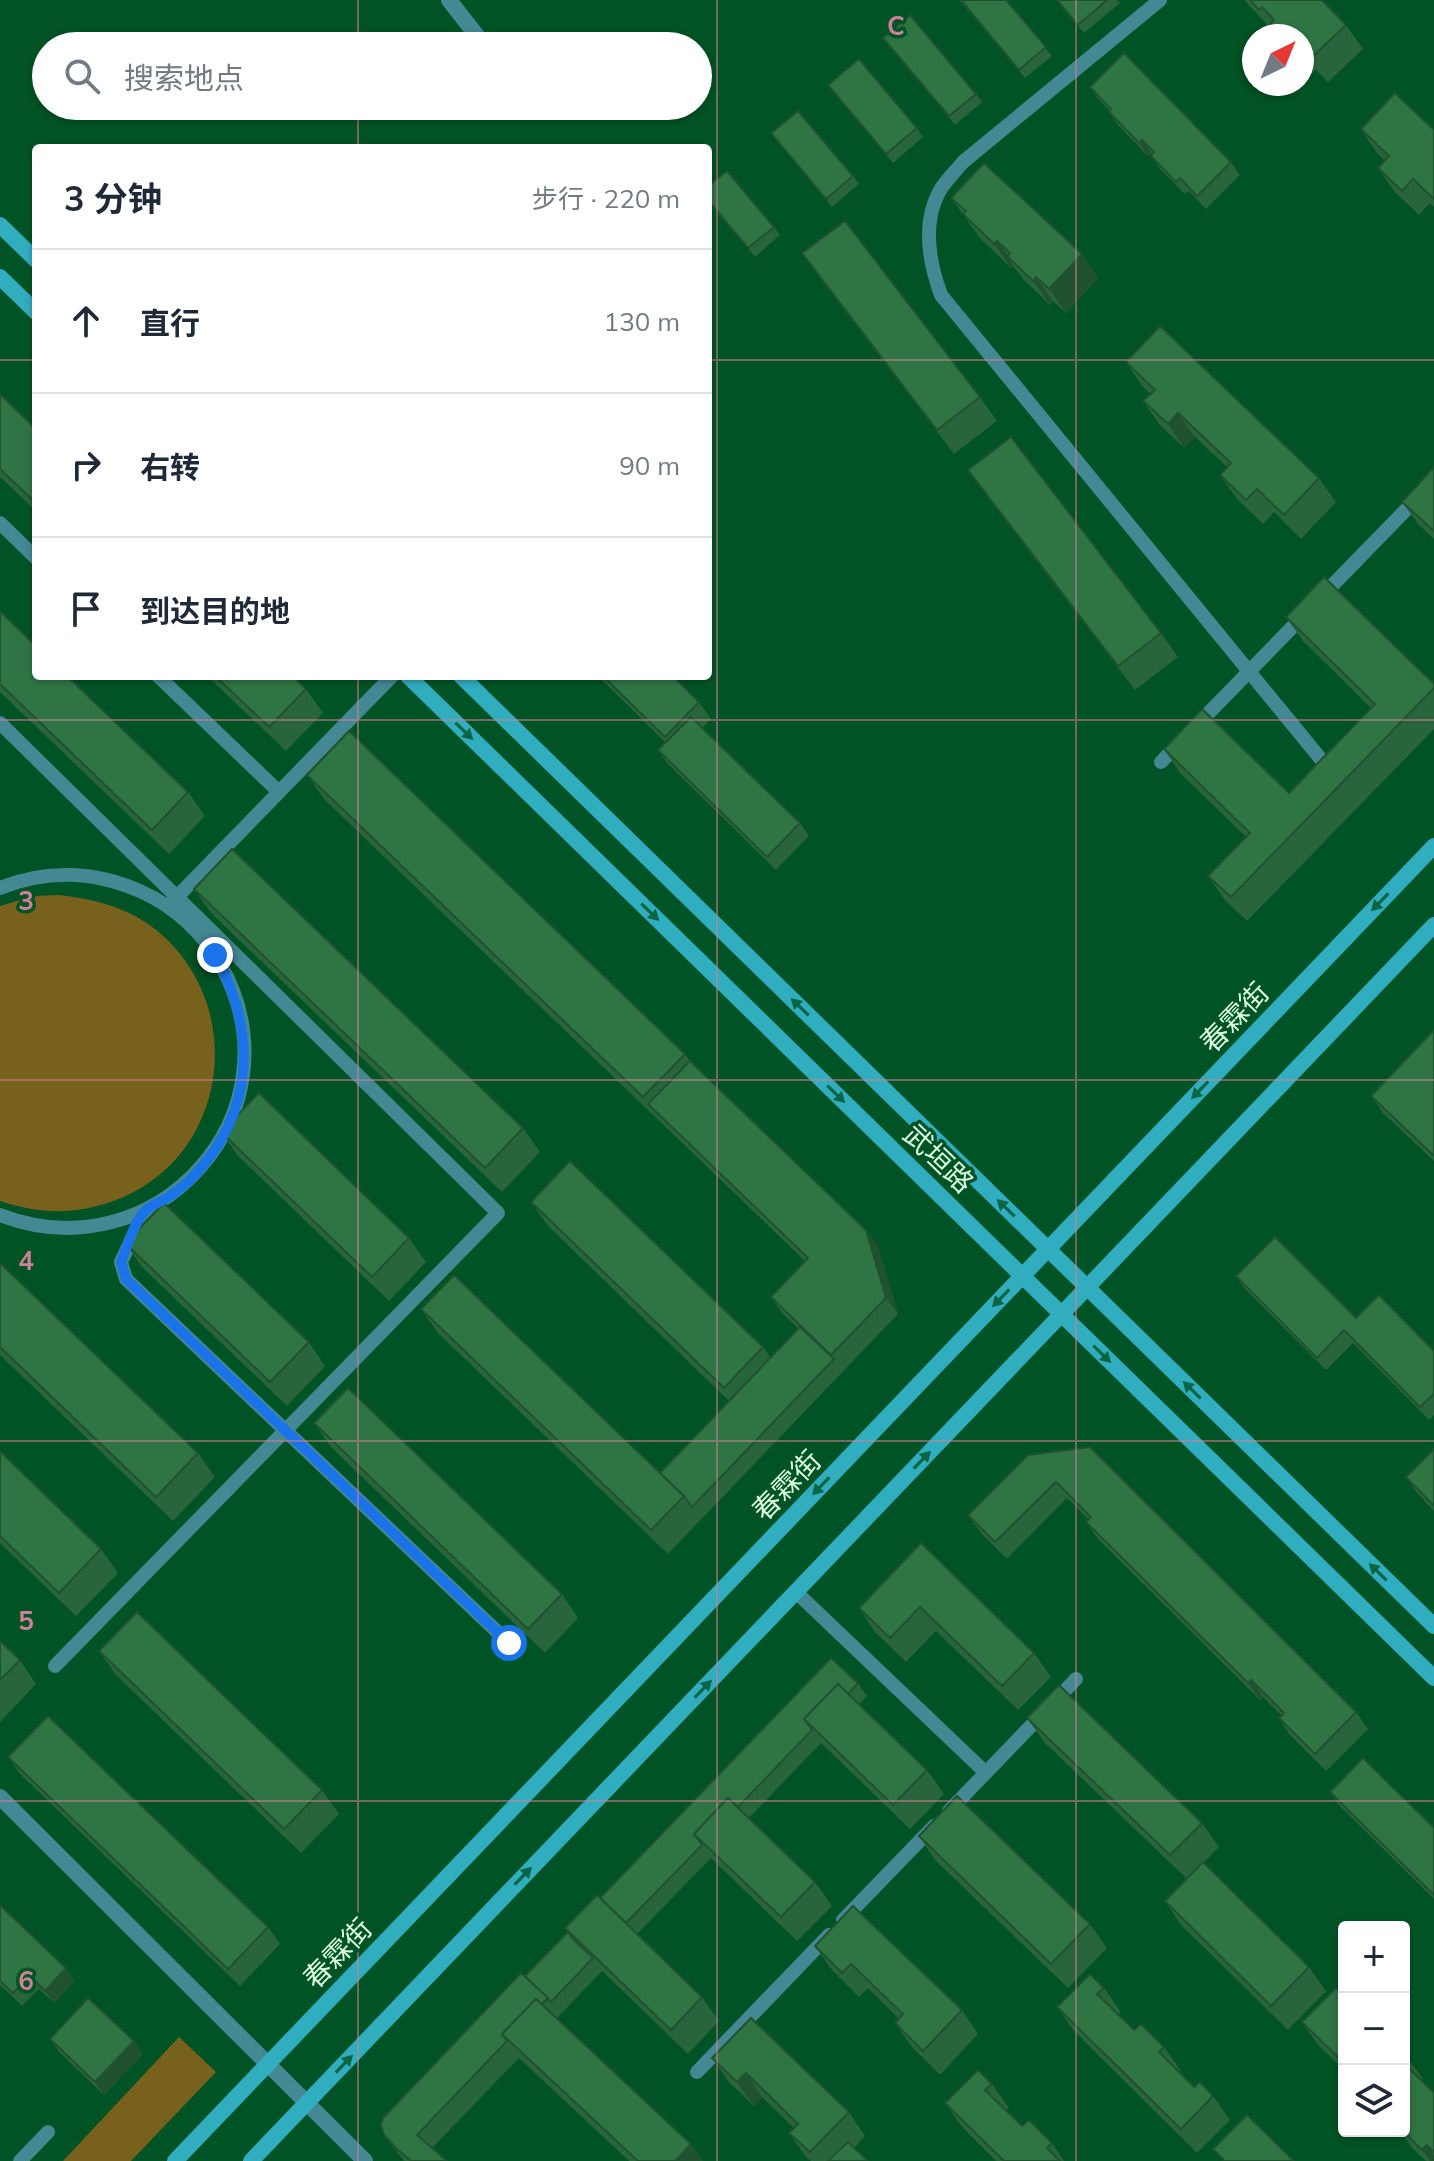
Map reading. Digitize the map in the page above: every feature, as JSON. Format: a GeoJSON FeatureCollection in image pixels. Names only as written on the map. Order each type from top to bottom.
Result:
{"type":"FeatureCollection","features":[{"type":"Feature","properties":{"kind":"main road"},"geometry":{"type":"LineString","coordinates":[[0,225],[32,256]]}},
{"type":"Feature","properties":{"kind":"main road"},"geometry":{"type":"LineString","coordinates":[[0,277],[32,308]]}},
{"type":"Feature","properties":{"kind":"main road","name":"武垣路"},"geometry":{"type":"LineString","coordinates":[[412,680],[1434,1678]]}},
{"type":"Feature","properties":{"kind":"main road","name":"武垣路"},"geometry":{"type":"LineString","coordinates":[[465,680],[1434,1626]]}},
{"type":"Feature","properties":{"kind":"main road","name":"春霖街"},"geometry":{"type":"LineString","coordinates":[[175,2161],[1434,846]]}},
{"type":"Feature","properties":{"kind":"main road"},"geometry":{"type":"LineString","coordinates":[[251,2161],[1434,925]]}},
{"type":"Feature","properties":{"kind":"street"},"geometry":{"type":"LineString","coordinates":[[449,0],[474,32]]}},
{"type":"Feature","properties":{"kind":"street"},"geometry":{"type":"LineString","coordinates":[[0,1797],[365,2161]]}},
{"type":"Feature","properties":{"kind":"lane"},"geometry":{"type":"LineString","coordinates":[[1160,0],[963,162],[940,190],[931,211],[931,267],[941,295],[1336,778]]}},
{"type":"Feature","properties":{"kind":"lane"},"geometry":{"type":"LineString","coordinates":[[1161,762],[1434,481]]}},
{"type":"Feature","properties":{"kind":"lane"},"geometry":{"type":"LineString","coordinates":[[0,523],[32,554]]}},
{"type":"Feature","properties":{"kind":"lane"},"geometry":{"type":"LineString","coordinates":[[162,680],[279,792]]}},
{"type":"Feature","properties":{"kind":"lane"},"geometry":{"type":"LineString","coordinates":[[172,902],[388,680]]}},
{"type":"Feature","properties":{"kind":"lane"},"geometry":{"type":"LineString","coordinates":[[0,723],[172,902],[498,1213],[55,1666]]}},
{"type":"Feature","properties":{"kind":"lane"},"geometry":{"type":"LineString","coordinates":[[0,888],[43,876],[85,876],[127,885],[172,902],[198,932],[229,979],[244,1034],[244,1063],[234,1113],[209,1159],[172,1195],[145,1211],[102,1226],[74,1229],[45,1227],[0,1215]]}},
{"type":"Feature","properties":{"kind":"lane"},"geometry":{"type":"LineString","coordinates":[[145,1211],[121,1262],[126,1279],[509,1643]]}},
{"type":"Feature","properties":{"kind":"lane"},"geometry":{"type":"LineString","coordinates":[[796,1592],[985,1772]]}},
{"type":"Feature","properties":{"kind":"lane"},"geometry":{"type":"LineString","coordinates":[[697,2072],[1076,1679]]}},
{"type":"Feature","properties":{"kind":"lane"},"geometry":{"type":"LineString","coordinates":[[20,2161],[48,2132]]}},
{"type":"Feature","properties":{"kind":"shaded area"},"geometry":{"type":"Polygon","coordinates":[[[59,895],[110,905],[155,929],[185,961],[205,998],[214,1038],[213,1078],[202,1117],[182,1152],[152,1181],[113,1201],[71,1211],[42,1210],[0,1201],[0,906],[34,896],[59,895]]]}},
{"type":"Feature","properties":{"kind":"shaded area"},"geometry":{"type":"Polygon","coordinates":[[[179,2037],[216,2072],[131,2161],[63,2161],[179,2037]]]}},
{"type":"Feature","properties":{"kind":"building"},"geometry":{"type":"Polygon","coordinates":[[[961,0],[1006,0],[1046,47],[1019,70],[961,0]]]}},
{"type":"Feature","properties":{"kind":"building"},"geometry":{"type":"Polygon","coordinates":[[[1057,0],[1107,0],[1078,25],[1057,0]]]}},
{"type":"Feature","properties":{"kind":"building"},"geometry":{"type":"Polygon","coordinates":[[[1250,0],[1322,0],[1346,25],[1314,55],[1314,24],[1272,24],[1274,20],[1262,7],[1259,10],[1250,0]]]}},
{"type":"Feature","properties":{"kind":"building"},"geometry":{"type":"Polygon","coordinates":[[[910,15],[976,94],[949,116],[883,38],[910,15]]]}},
{"type":"Feature","properties":{"kind":"building"},"geometry":{"type":"Polygon","coordinates":[[[1124,53],[1231,162],[1197,196],[1180,178],[1176,182],[1151,156],[1154,152],[1142,140],[1139,143],[1090,87],[1124,53]]]}},
{"type":"Feature","properties":{"kind":"building"},"geometry":{"type":"Polygon","coordinates":[[[859,59],[917,128],[886,154],[828,85],[859,59]]]}},
{"type":"Feature","properties":{"kind":"building"},"geometry":{"type":"Polygon","coordinates":[[[1395,93],[1434,130],[1434,199],[1413,179],[1402,191],[1378,168],[1389,156],[1361,129],[1395,93]]]}},
{"type":"Feature","properties":{"kind":"building"},"geometry":{"type":"Polygon","coordinates":[[[798,111],[853,176],[826,199],[771,133],[798,111]]]}},
{"type":"Feature","properties":{"kind":"building"},"geometry":{"type":"Polygon","coordinates":[[[984,163],[1082,254],[1049,289],[1036,277],[1033,281],[1007,256],[1010,253],[997,241],[994,244],[951,198],[984,163]]]}},
{"type":"Feature","properties":{"kind":"building"},"geometry":{"type":"Polygon","coordinates":[[[727,171],[774,227],[748,248],[712,205],[712,183],[727,171]]]}},
{"type":"Feature","properties":{"kind":"building"},"geometry":{"type":"Polygon","coordinates":[[[845,221],[980,397],[937,430],[802,253],[845,221]]]}},
{"type":"Feature","properties":{"kind":"building"},"geometry":{"type":"Polygon","coordinates":[[[1160,326],[1319,478],[1284,515],[1257,489],[1246,500],[1220,475],[1231,463],[1178,413],[1168,424],[1143,401],[1155,390],[1126,362],[1160,326]]]}},
{"type":"Feature","properties":{"kind":"building"},"geometry":{"type":"Polygon","coordinates":[[[0,394],[32,425],[32,499],[0,469],[0,394]]]}},
{"type":"Feature","properties":{"kind":"building"},"geometry":{"type":"Polygon","coordinates":[[[1011,437],[1161,633],[1118,666],[968,470],[1011,437]]]}},
{"type":"Feature","properties":{"kind":"building"},"geometry":{"type":"Polygon","coordinates":[[[1434,467],[1434,531],[1402,502],[1434,467]]]}},
{"type":"Feature","properties":{"kind":"building"},"geometry":{"type":"Polygon","coordinates":[[[1324,577],[1434,684],[1434,688],[1231,897],[1208,876],[1250,833],[1164,749],[1202,709],[1289,793],[1375,704],[1286,617],[1324,577]]]}},
{"type":"Feature","properties":{"kind":"building"},"geometry":{"type":"Polygon","coordinates":[[[0,611],[32,642],[32,680],[71,680],[188,792],[152,830],[0,684],[0,611]]]}},
{"type":"Feature","properties":{"kind":"building"},"geometry":{"type":"Polygon","coordinates":[[[219,680],[297,680],[306,689],[269,727],[219,680]]]}},
{"type":"Feature","properties":{"kind":"building"},"geometry":{"type":"Polygon","coordinates":[[[607,680],[677,680],[699,702],[665,737],[607,680]]]}},
{"type":"Feature","properties":{"kind":"building"},"geometry":{"type":"Polygon","coordinates":[[[691,717],[800,823],[767,857],[658,750],[691,717]]]}},
{"type":"Feature","properties":{"kind":"building"},"geometry":{"type":"Polygon","coordinates":[[[349,731],[685,1054],[643,1097],[307,775],[349,731]]]}},
{"type":"Feature","properties":{"kind":"building"},"geometry":{"type":"Polygon","coordinates":[[[232,849],[523,1128],[485,1168],[194,889],[232,849]]]}},
{"type":"Feature","properties":{"kind":"building"},"geometry":{"type":"Polygon","coordinates":[[[1434,1030],[1434,1156],[1371,1096],[1434,1030]]]}},
{"type":"Feature","properties":{"kind":"building"},"geometry":{"type":"Polygon","coordinates":[[[690,1061],[866,1230],[886,1298],[831,1355],[771,1297],[808,1258],[648,1104],[690,1061]]]}},
{"type":"Feature","properties":{"kind":"building"},"geometry":{"type":"Polygon","coordinates":[[[259,1093],[409,1238],[372,1277],[221,1132],[259,1093]]]}},
{"type":"Feature","properties":{"kind":"building"},"geometry":{"type":"Polygon","coordinates":[[[570,1161],[763,1347],[724,1388],[531,1202],[570,1161]]]}},
{"type":"Feature","properties":{"kind":"building"},"geometry":{"type":"Polygon","coordinates":[[[164,1203],[309,1342],[270,1382],[125,1243],[164,1203]]]}},
{"type":"Feature","properties":{"kind":"building"},"geometry":{"type":"Polygon","coordinates":[[[1275,1237],[1356,1318],[1379,1295],[1434,1351],[1434,1394],[1420,1407],[1344,1330],[1317,1358],[1236,1276],[1275,1237]]]}},
{"type":"Feature","properties":{"kind":"building"},"geometry":{"type":"Polygon","coordinates":[[[0,1263],[198,1453],[156,1497],[0,1347],[0,1263]]]}},
{"type":"Feature","properties":{"kind":"building"},"geometry":{"type":"Polygon","coordinates":[[[454,1275],[684,1496],[651,1530],[421,1309],[454,1275]]]}},
{"type":"Feature","properties":{"kind":"building"},"geometry":{"type":"Polygon","coordinates":[[[800,1327],[834,1359],[692,1507],[660,1473],[800,1327]]]}},
{"type":"Feature","properties":{"kind":"building"},"geometry":{"type":"Polygon","coordinates":[[[348,1388],[562,1594],[528,1629],[314,1423],[348,1388]]]}},
{"type":"Feature","properties":{"kind":"building"},"geometry":{"type":"Polygon","coordinates":[[[1090,1447],[1356,1712],[1315,1754],[1279,1718],[1284,1713],[1251,1680],[1248,1683],[1086,1522],[1091,1517],[1056,1482],[995,1542],[968,1515],[1028,1455],[1090,1447]]]}},
{"type":"Feature","properties":{"kind":"building"},"geometry":{"type":"Polygon","coordinates":[[[1434,1449],[1434,1506],[1406,1477],[1434,1449]]]}},
{"type":"Feature","properties":{"kind":"building"},"geometry":{"type":"Polygon","coordinates":[[[0,1451],[101,1549],[59,1593],[0,1536],[0,1451]]]}},
{"type":"Feature","properties":{"kind":"building"},"geometry":{"type":"Polygon","coordinates":[[[921,1543],[1034,1653],[1002,1686],[920,1607],[890,1638],[859,1608],[921,1543]]]}},
{"type":"Feature","properties":{"kind":"building"},"geometry":{"type":"Polygon","coordinates":[[[137,1612],[322,1790],[284,1829],[99,1651],[137,1612]]]}},
{"type":"Feature","properties":{"kind":"building"},"geometry":{"type":"Polygon","coordinates":[[[0,1641],[20,1660],[0,1680],[0,1641]]]}},
{"type":"Feature","properties":{"kind":"building"},"geometry":{"type":"Polygon","coordinates":[[[831,1658],[858,1683],[848,1694],[838,1684],[804,1719],[812,1730],[738,1807],[728,1798],[694,1834],[702,1845],[626,1923],[600,1898],[831,1658]]]}},
{"type":"Feature","properties":{"kind":"building"},"geometry":{"type":"Polygon","coordinates":[[[838,1684],[927,1770],[893,1805],[804,1719],[838,1684]]]}},
{"type":"Feature","properties":{"kind":"building"},"geometry":{"type":"Polygon","coordinates":[[[1059,1685],[1202,1823],[1170,1855],[1027,1718],[1059,1685]]]}},
{"type":"Feature","properties":{"kind":"building"},"geometry":{"type":"Polygon","coordinates":[[[48,1716],[268,1927],[228,1969],[8,1757],[48,1716]]]}},
{"type":"Feature","properties":{"kind":"building"},"geometry":{"type":"Polygon","coordinates":[[[1363,1758],[1434,1828],[1434,1895],[1330,1792],[1363,1758]]]}},
{"type":"Feature","properties":{"kind":"building"},"geometry":{"type":"Polygon","coordinates":[[[957,1796],[1090,1924],[1051,1964],[919,1836],[957,1796]]]}},
{"type":"Feature","properties":{"kind":"building"},"geometry":{"type":"Polygon","coordinates":[[[728,1798],[815,1882],[781,1917],[694,1834],[728,1798]]]}},
{"type":"Feature","properties":{"kind":"building"},"geometry":{"type":"Polygon","coordinates":[[[1203,1862],[1309,1967],[1271,2006],[1165,1901],[1203,1862]]]}},
{"type":"Feature","properties":{"kind":"building"},"geometry":{"type":"Polygon","coordinates":[[[597,1895],[702,1997],[671,2030],[565,1928],[597,1895]]]}},
{"type":"Feature","properties":{"kind":"building"},"geometry":{"type":"Polygon","coordinates":[[[0,1905],[66,1968],[45,1991],[30,1976],[13,1993],[0,1981],[0,1905]]]}},
{"type":"Feature","properties":{"kind":"building"},"geometry":{"type":"Polygon","coordinates":[[[853,1906],[962,2010],[923,2051],[895,2023],[903,2014],[851,1964],[842,1973],[815,1946],[853,1906]]]}},
{"type":"Feature","properties":{"kind":"building"},"geometry":{"type":"Polygon","coordinates":[[[568,1932],[593,1958],[551,2002],[525,1976],[568,1932]]]}},
{"type":"Feature","properties":{"kind":"building"},"geometry":{"type":"Polygon","coordinates":[[[521,1973],[548,1998],[542,2004],[536,1999],[502,2034],[507,2041],[417,2135],[447,2161],[411,2161],[384,2135],[381,2125],[383,2118],[521,1973]]]}},
{"type":"Feature","properties":{"kind":"building"},"geometry":{"type":"Polygon","coordinates":[[[1090,1974],[1104,1988],[1097,1994],[1134,2030],[1141,2024],[1164,2047],[1159,2052],[1194,2087],[1200,2082],[1213,2096],[1181,2129],[1057,2007],[1090,1974]]]}},
{"type":"Feature","properties":{"kind":"building"},"geometry":{"type":"Polygon","coordinates":[[[1336,1988],[1338,2057],[1302,2022],[1336,1988]]]}},
{"type":"Feature","properties":{"kind":"building"},"geometry":{"type":"Polygon","coordinates":[[[88,1998],[134,2041],[95,2082],[50,2039],[88,1998]]]}},
{"type":"Feature","properties":{"kind":"building"},"geometry":{"type":"Polygon","coordinates":[[[536,1999],[691,2144],[675,2161],[638,2161],[502,2034],[536,1999]]]}},
{"type":"Feature","properties":{"kind":"building"},"geometry":{"type":"Polygon","coordinates":[[[751,2018],[849,2112],[810,2152],[789,2133],[798,2124],[746,2073],[737,2082],[712,2058],[751,2018]]]}},
{"type":"Feature","properties":{"kind":"building"},"geometry":{"type":"Polygon","coordinates":[[[1410,2069],[1434,2093],[1434,2152],[1427,2145],[1422,2150],[1409,2137],[1410,2069]]]}},
{"type":"Feature","properties":{"kind":"building"},"geometry":{"type":"Polygon","coordinates":[[[978,2070],[992,2084],[985,2090],[1022,2126],[1029,2120],[1052,2143],[1047,2148],[1060,2161],[1004,2161],[945,2103],[978,2070]]]}},
{"type":"Feature","properties":{"kind":"building"},"geometry":{"type":"Polygon","coordinates":[[[1247,2115],[1294,2161],[1225,2161],[1213,2149],[1247,2115]]]}},
{"type":"Feature","properties":{"kind":"building"},"geometry":{"type":"Polygon","coordinates":[[[848,2142],[868,2161],[828,2161],[848,2142]]]}},
{"type":"Feature","properties":{"kind":"route"},"geometry":{"type":"LineString","coordinates":[[215,955],[229,979],[239,1007],[244,1034],[241,1089],[234,1113],[209,1159],[172,1195],[145,1211],[121,1262],[126,1279],[509,1643]]}}]}
